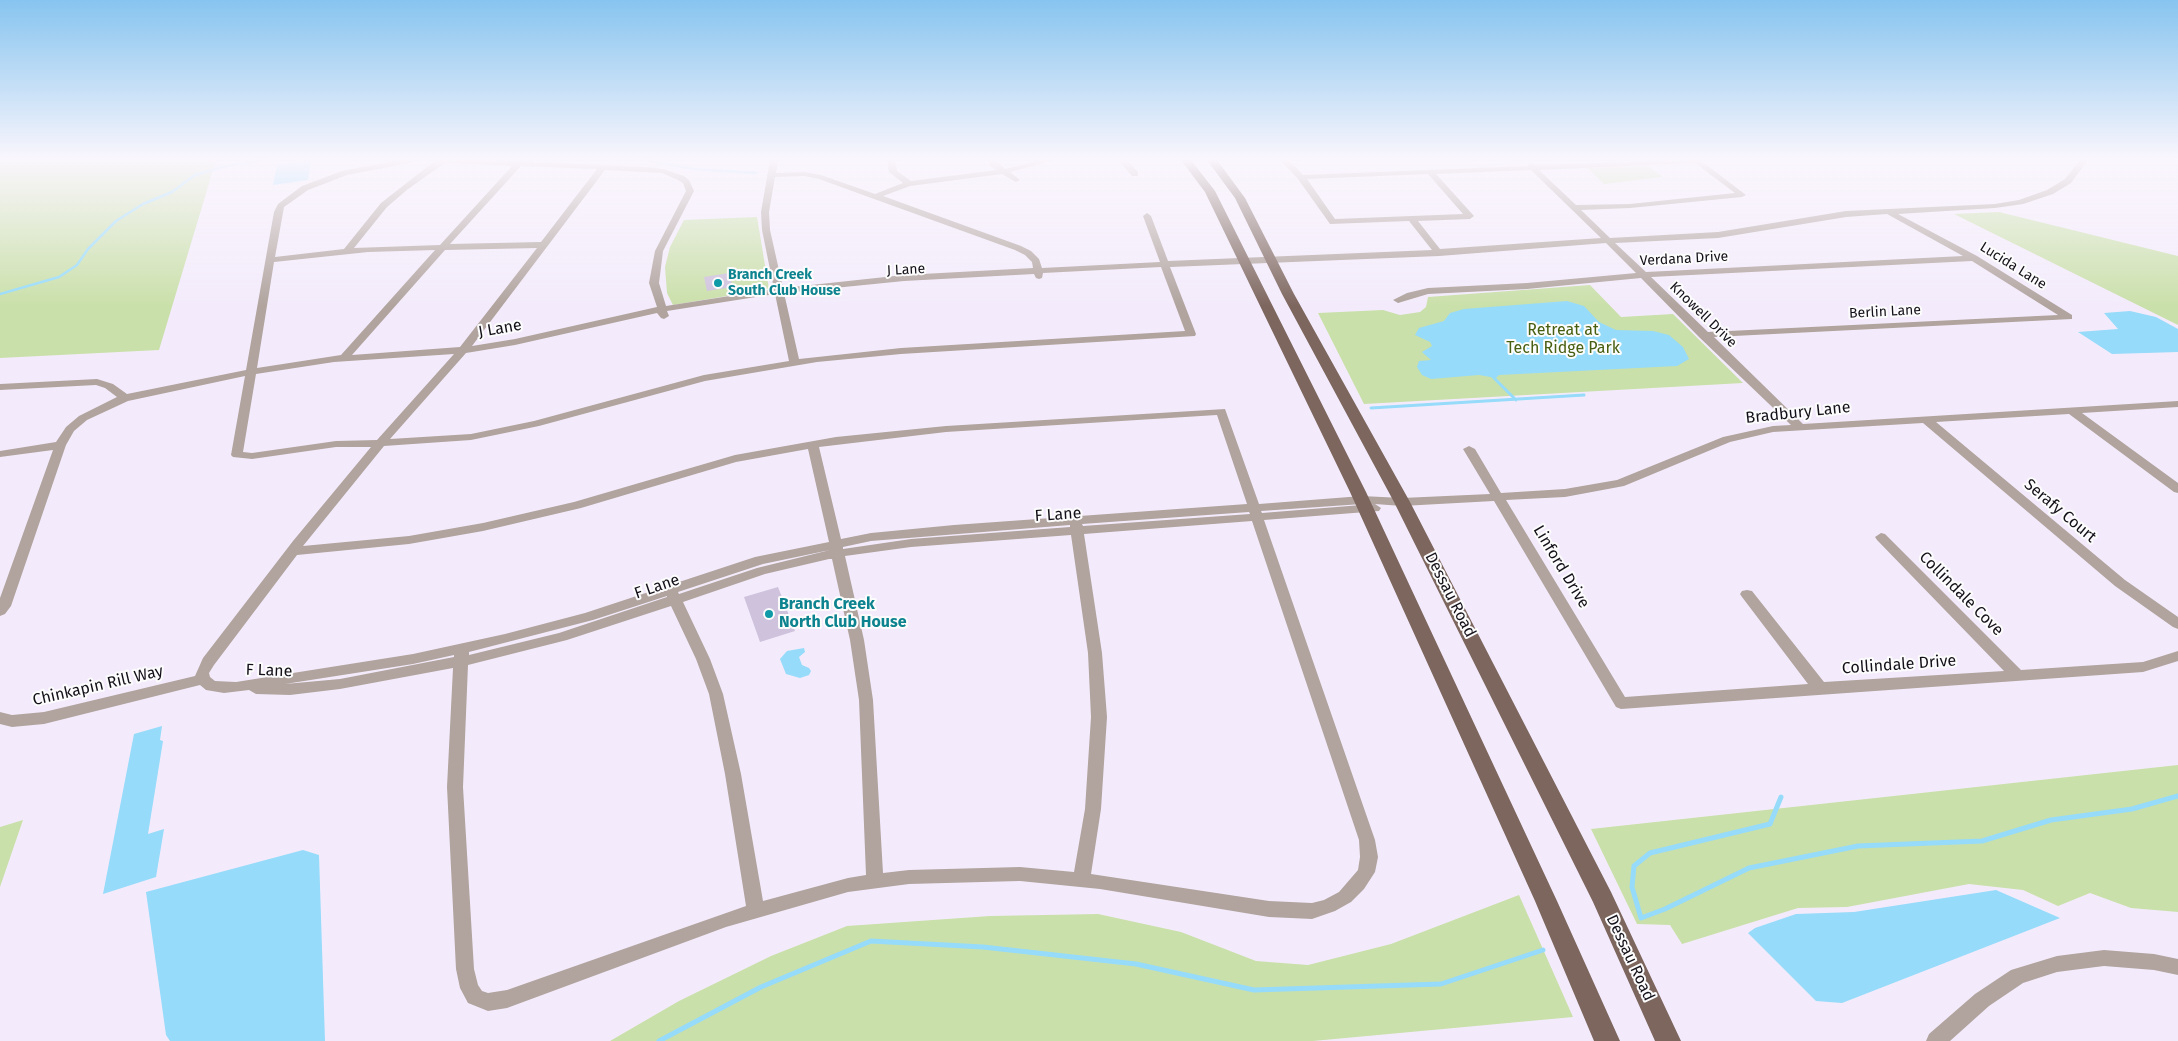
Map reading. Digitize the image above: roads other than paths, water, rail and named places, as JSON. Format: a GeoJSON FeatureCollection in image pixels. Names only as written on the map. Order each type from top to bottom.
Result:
{"type":"FeatureCollection","features":[{"type":"Feature","properties":{"kind":"main road"},"geometry":{"type":"LineString","coordinates":[[1218,209],[1364,505],[1546,901],[1606,1041]]}},
{"type":"Feature","properties":{"kind":"main road","name":"Dessau Road"},"geometry":{"type":"LineString","coordinates":[[1245,209],[1288,294],[1402,502],[1603,899],[1668,1041]]}},
{"type":"Feature","properties":{"kind":"street"},"geometry":{"type":"LineString","coordinates":[[281,209],[278,212],[237,455],[252,456],[336,444],[438,441],[507,430],[673,386],[794,362],[900,351],[1190,334],[1147,216]]}},
{"type":"Feature","properties":{"kind":"street"},"geometry":{"type":"LineString","coordinates":[[348,250],[381,209]]}},
{"type":"Feature","properties":{"kind":"street"},"geometry":{"type":"LineString","coordinates":[[345,358],[478,209]]}},
{"type":"Feature","properties":{"kind":"street"},"geometry":{"type":"LineString","coordinates":[[203,679],[202,674],[208,662],[293,551],[380,443],[463,350],[571,209]]}},
{"type":"Feature","properties":{"kind":"street"},"geometry":{"type":"LineString","coordinates":[[663,313],[654,283],[656,260],[681,209]]}},
{"type":"Feature","properties":{"kind":"street"},"geometry":{"type":"LineString","coordinates":[[766,209],[766,230],[794,362]]}},
{"type":"Feature","properties":{"kind":"street"},"geometry":{"type":"LineString","coordinates":[[910,209],[1022,250],[1036,262],[1039,274]]}},
{"type":"Feature","properties":{"kind":"street"},"geometry":{"type":"LineString","coordinates":[[1323,209],[1333,222],[1470,216],[1463,209]]}},
{"type":"Feature","properties":{"kind":"street","name":"Knowell Drive"},"geometry":{"type":"LineString","coordinates":[[1575,209],[1702,335],[1799,426]]}},
{"type":"Feature","properties":{"kind":"street","name":"J Lane"},"geometry":{"type":"LineString","coordinates":[[0,611],[4,606],[60,444],[70,429],[84,418],[125,398],[250,372],[345,358],[463,350],[515,342],[663,313],[779,294],[1039,274],[1245,263],[1324,263],[1342,258],[1606,240],[1732,234],[1833,215],[1962,209]]}},
{"type":"Feature","properties":{"kind":"street","name":"Lucida Lane"},"geometry":{"type":"LineString","coordinates":[[1888,212],[1974,258],[2069,317]]}},
{"type":"Feature","properties":{"kind":"street"},"geometry":{"type":"LineString","coordinates":[[1412,219],[1439,252]]}},
{"type":"Feature","properties":{"kind":"street"},"geometry":{"type":"LineString","coordinates":[[270,260],[348,250],[543,245]]}},
{"type":"Feature","properties":{"kind":"street","name":"Verdana Drive"},"geometry":{"type":"LineString","coordinates":[[1398,300],[1428,291],[1527,286],[1641,275],[1974,258]]}},
{"type":"Feature","properties":{"kind":"street","name":"Berlin Lane"},"geometry":{"type":"LineString","coordinates":[[1702,335],[2069,317]]}},
{"type":"Feature","properties":{"kind":"street"},"geometry":{"type":"LineString","coordinates":[[0,387],[97,382],[109,386],[125,398]]}},
{"type":"Feature","properties":{"kind":"street","name":"Bradbury Lane"},"geometry":{"type":"LineString","coordinates":[[1364,505],[1565,493],[1598,488],[1638,477],[1726,439],[1752,432],[1799,426],[2178,404]]}},
{"type":"Feature","properties":{"kind":"street"},"geometry":{"type":"LineString","coordinates":[[293,551],[401,541],[483,527],[577,505],[726,462],[813,444],[946,429],[1221,411],[1367,840],[1368,857],[1366,872],[1358,884],[1345,897],[1329,906],[1312,911],[1269,909],[1082,879],[1020,874],[909,877],[848,885],[756,910],[689,932],[507,999],[488,1002],[475,997],[469,988],[465,969],[455,796],[457,714],[462,655]]}},
{"type":"Feature","properties":{"kind":"street"},"geometry":{"type":"LineString","coordinates":[[2072,411],[2178,489]]}},
{"type":"Feature","properties":{"kind":"street","name":"Serafy Court"},"geometry":{"type":"LineString","coordinates":[[1925,419],[2120,583],[2178,624]]}},
{"type":"Feature","properties":{"kind":"street"},"geometry":{"type":"LineString","coordinates":[[0,454],[60,444]]}},
{"type":"Feature","properties":{"kind":"street"},"geometry":{"type":"LineString","coordinates":[[813,444],[858,640],[866,700],[875,882]]}},
{"type":"Feature","properties":{"kind":"street","name":"Linford Drive"},"geometry":{"type":"LineString","coordinates":[[1469,449],[1621,703]]}},
{"type":"Feature","properties":{"kind":"street","name":"F Lane"},"geometry":{"type":"LineString","coordinates":[[203,679],[211,686],[224,688],[290,690],[375,678],[462,655],[562,637],[672,594],[762,571],[837,548],[911,543],[1076,526],[1364,505]]}},
{"type":"Feature","properties":{"kind":"street"},"geometry":{"type":"LineString","coordinates":[[1076,526],[1095,653],[1099,717],[1093,809],[1082,879]]}},
{"type":"Feature","properties":{"kind":"street","name":"Collindale Cove"},"geometry":{"type":"LineString","coordinates":[[1881,537],[2017,675]]}},
{"type":"Feature","properties":{"kind":"street"},"geometry":{"type":"LineString","coordinates":[[672,594],[703,659],[718,701],[733,774],[756,910]]}},
{"type":"Feature","properties":{"kind":"street"},"geometry":{"type":"LineString","coordinates":[[1747,594],[1820,688]]}},
{"type":"Feature","properties":{"kind":"street","name":"Collindale Drive"},"geometry":{"type":"LineString","coordinates":[[1621,703],[2142,667],[2178,656]]}},
{"type":"Feature","properties":{"kind":"street","name":"Chinkapin Rill Way"},"geometry":{"type":"LineString","coordinates":[[0,718],[12,721],[44,718],[203,679]]}},
{"type":"Feature","properties":{"kind":"street"},"geometry":{"type":"LineString","coordinates":[[1936,1041],[1982,1000],[2018,976],[2057,964],[2104,958],[2154,962],[2178,967]]}},
{"type":"Feature","properties":{"kind":"water"},"geometry":{"type":"Polygon","coordinates":[[[1567,301],[1584,306],[1599,322],[1616,330],[1653,331],[1669,335],[1683,347],[1689,359],[1677,366],[1499,375],[1496,378],[1479,375],[1431,379],[1422,375],[1417,367],[1419,361],[1431,360],[1422,352],[1432,346],[1430,342],[1415,335],[1419,328],[1444,321],[1450,313],[1464,309],[1567,301]]]}},
{"type":"Feature","properties":{"kind":"water"},"geometry":{"type":"Polygon","coordinates":[[[2130,311],[2156,317],[2178,329],[2178,352],[2112,354],[2078,332],[2118,329],[2104,313],[2130,311]]]}},
{"type":"Feature","properties":{"kind":"water"},"geometry":{"type":"Polygon","coordinates":[[[804,648],[805,652],[799,657],[802,665],[811,671],[809,675],[800,678],[786,674],[780,659],[787,651],[804,648]]]}},
{"type":"Feature","properties":{"kind":"water"},"geometry":{"type":"Polygon","coordinates":[[[162,726],[160,740],[163,741],[148,834],[164,829],[156,877],[103,894],[134,734],[162,726]]]}},
{"type":"Feature","properties":{"kind":"water"},"geometry":{"type":"Polygon","coordinates":[[[303,850],[319,855],[325,1041],[170,1041],[166,1035],[146,892],[303,850]]]}},
{"type":"Feature","properties":{"kind":"water"},"geometry":{"type":"Polygon","coordinates":[[[1996,890],[2060,918],[1842,1003],[1816,1001],[1748,933],[1755,928],[1796,914],[1854,912],[1996,890]]]}},
{"type":"Feature","properties":{"kind":"waterway"},"geometry":{"type":"LineString","coordinates":[[0,294],[59,277],[77,265],[88,249],[116,221],[136,209]]}},
{"type":"Feature","properties":{"kind":"waterway"},"geometry":{"type":"LineString","coordinates":[[1492,376],[1515,399]]}},
{"type":"Feature","properties":{"kind":"waterway"},"geometry":{"type":"LineString","coordinates":[[1515,399],[1584,395]]}},
{"type":"Feature","properties":{"kind":"waterway"},"geometry":{"type":"LineString","coordinates":[[1371,408],[1515,399]]}},
{"type":"Feature","properties":{"kind":"waterway"},"geometry":{"type":"LineString","coordinates":[[1781,797],[1770,824],[1650,853],[1634,866],[1632,887],[1641,918],[1665,909],[1749,868],[1858,846],[1982,841],[2051,820],[2132,809],[2178,796]]}},
{"type":"Feature","properties":{"kind":"waterway"},"geometry":{"type":"LineString","coordinates":[[659,1041],[761,987],[871,941],[983,947],[1136,964],[1254,990],[1441,984],[1543,950]]}},
{"type":"Feature","properties":{"kind":"place","name":"Branch Creek South Club House"},"geometry":{"type":"Point","coordinates":[718,283]}},
{"type":"Feature","properties":{"kind":"place","name":"Branch Creek North Club House"},"geometry":{"type":"Point","coordinates":[769,614]}},
{"type":"Feature","properties":{"kind":"park label","name":"Retreat at Tech Ridge Park"},"geometry":{"type":"Point","coordinates":[1563,340]}}]}
